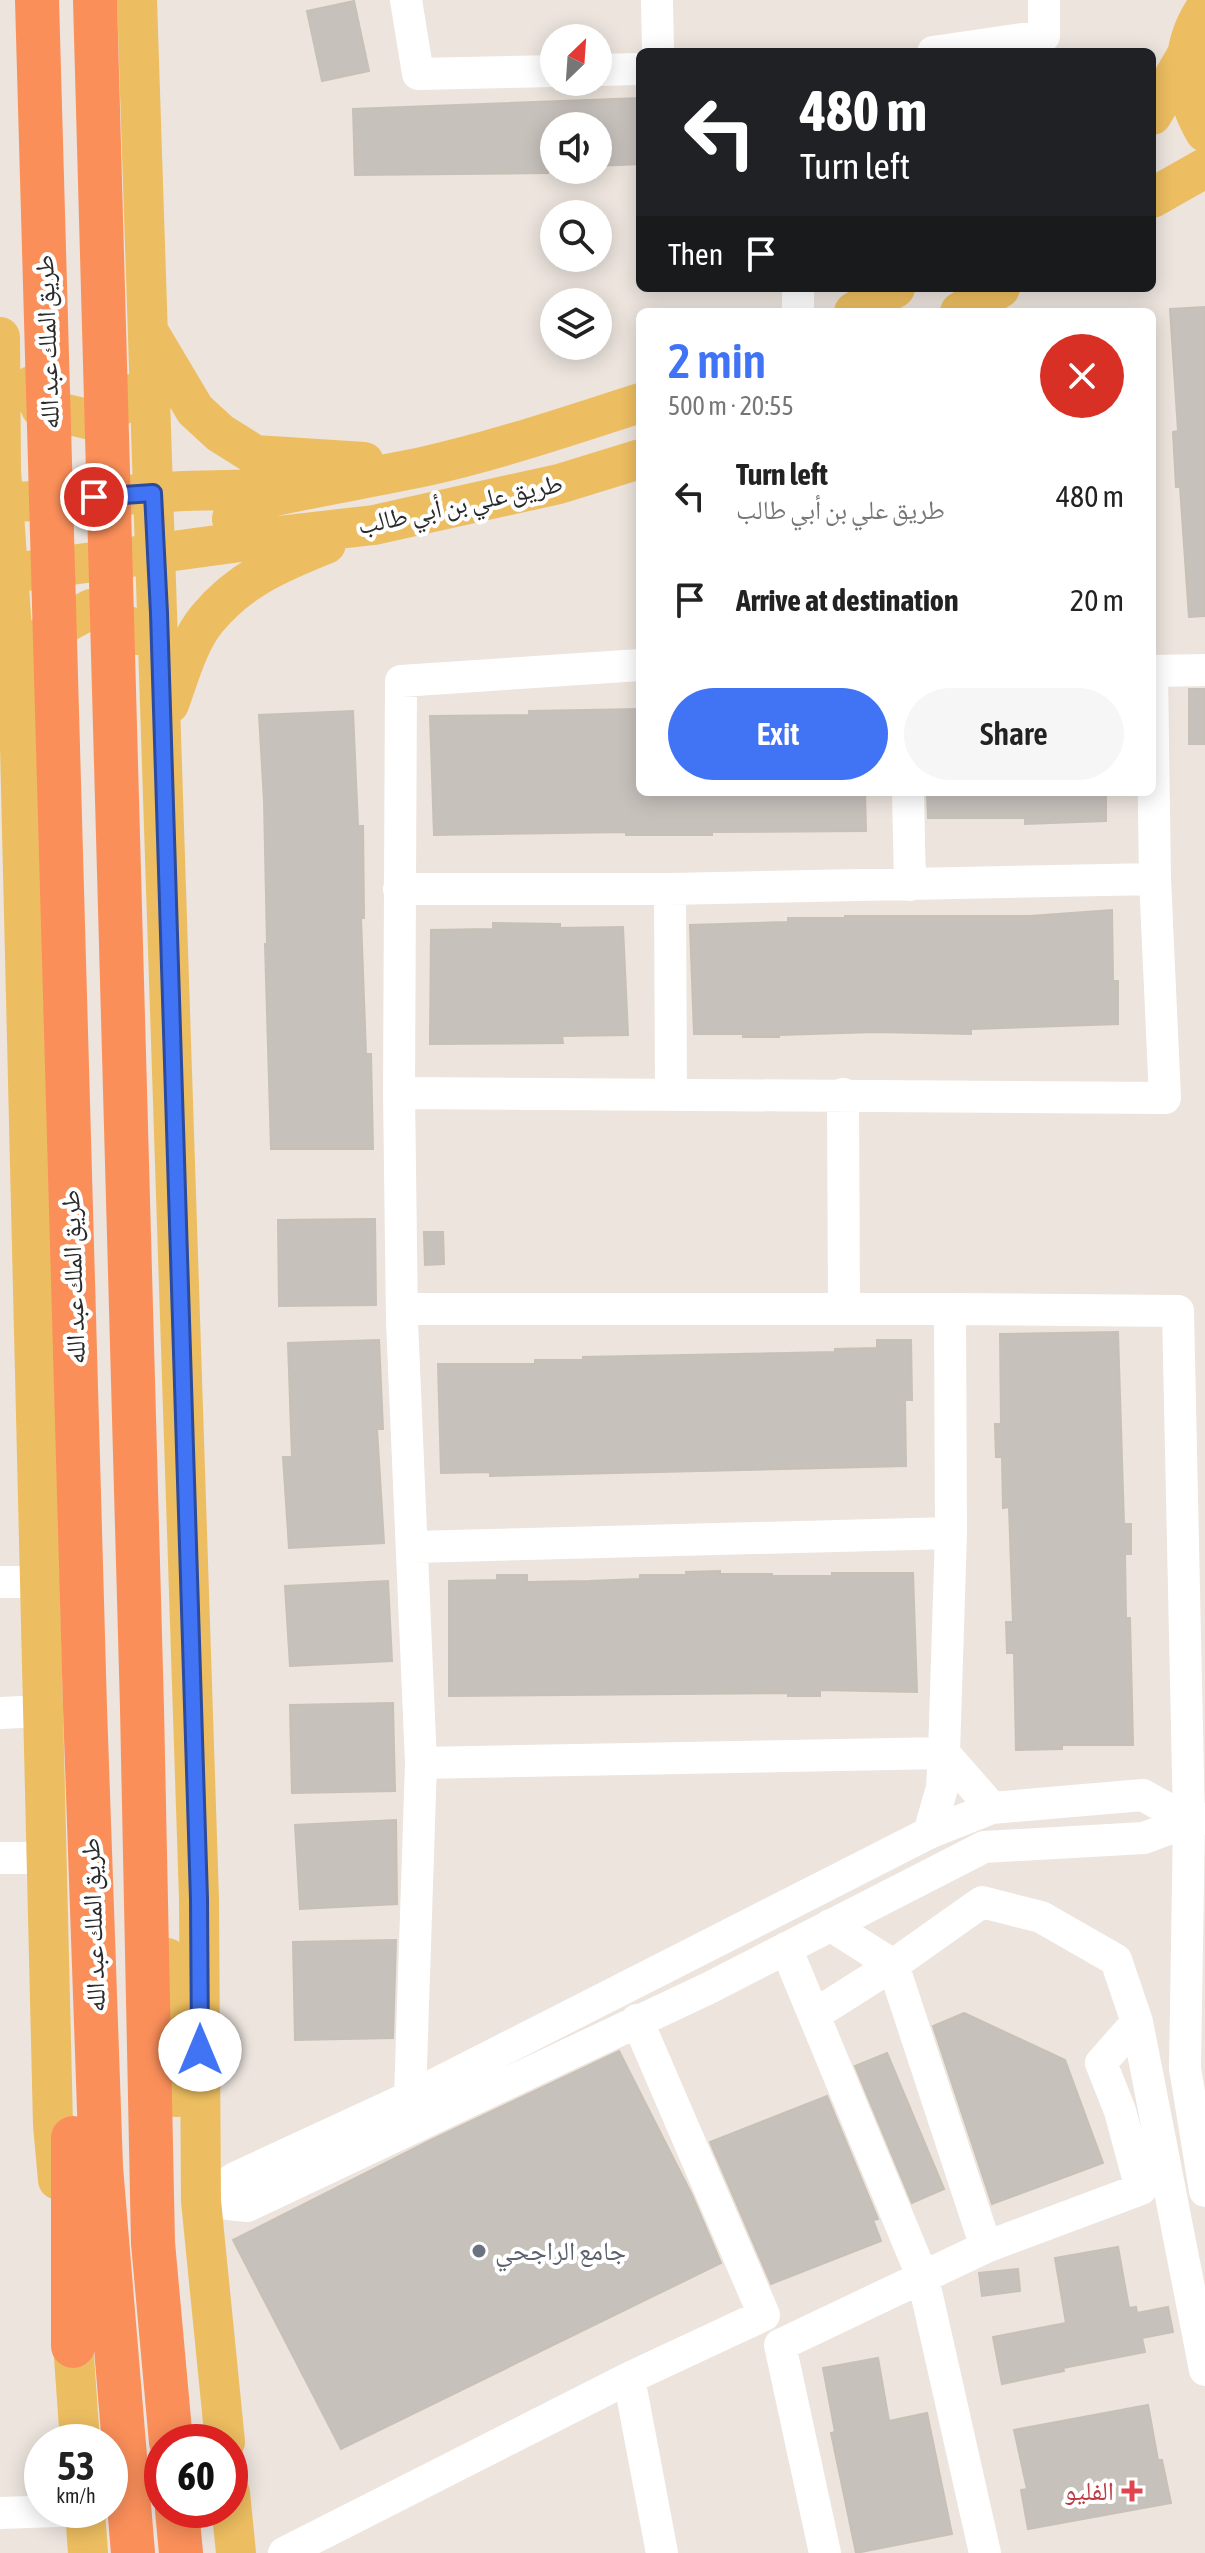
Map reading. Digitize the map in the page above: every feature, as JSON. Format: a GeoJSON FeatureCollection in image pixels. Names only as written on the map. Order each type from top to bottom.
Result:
{"type":"FeatureCollection","features":[{"type":"Feature","properties":{"kind":"highway","name":"طريق الملك عبد الله"},"geometry":{"type":"LineString","coordinates":[[37,0],[85,1708],[101,2167],[133,2553]]}},
{"type":"Feature","properties":{"kind":"highway","name":"طريق الملك عبد الله"},"geometry":{"type":"LineString","coordinates":[[95,0],[142,1708],[153,2243],[169,2424]]}},
{"type":"Feature","properties":{"kind":"highway"},"geometry":{"type":"LineString","coordinates":[[73,2346],[72,1917],[85,1708]]}},
{"type":"Feature","properties":{"kind":"highway"},"geometry":{"type":"LineString","coordinates":[[179,2528],[181,2553]]}},
{"type":"Feature","properties":{"kind":"main road"},"geometry":{"type":"LineString","coordinates":[[137,0],[199,1883],[201,2201],[223,2424]]}},
{"type":"Feature","properties":{"kind":"main road"},"geometry":{"type":"LineString","coordinates":[[1156,108],[1185,58],[1194,26],[1205,9]]}},
{"type":"Feature","properties":{"kind":"main road"},"geometry":{"type":"LineString","coordinates":[[1185,58],[1186,86],[1194,113],[1205,132]]}},
{"type":"Feature","properties":{"kind":"main road"},"geometry":{"type":"LineString","coordinates":[[1156,196],[1205,168]]}},
{"type":"Feature","properties":{"kind":"main road"},"geometry":{"type":"LineString","coordinates":[[861,308],[888,292]]}},
{"type":"Feature","properties":{"kind":"main road"},"geometry":{"type":"LineString","coordinates":[[967,308],[993,292]]}},
{"type":"Feature","properties":{"kind":"main road"},"geometry":{"type":"LineString","coordinates":[[0,314],[41,408],[87,419],[128,402],[146,328]]}},
{"type":"Feature","properties":{"kind":"main road"},"geometry":{"type":"LineString","coordinates":[[146,328],[195,410],[220,433],[255,455],[424,466]]}},
{"type":"Feature","properties":{"kind":"main road","name":"طريق الملك عبد الله"},"geometry":{"type":"LineString","coordinates":[[0,337],[5,574],[20,747],[53,2125],[79,2424]]}},
{"type":"Feature","properties":{"kind":"main road","name":"طريق علي بن أبي طالب"},"geometry":{"type":"LineString","coordinates":[[278,536],[240,530],[232,519],[235,505],[424,466],[636,404]]}},
{"type":"Feature","properties":{"kind":"main road","name":"طريق علي بن أبي طالب"},"geometry":{"type":"LineString","coordinates":[[5,574],[374,525],[559,484],[636,460]]}},
{"type":"Feature","properties":{"kind":"main road","name":"طريق علي بن أبي طالب"},"geometry":{"type":"LineString","coordinates":[[3,503],[153,493],[301,489]]}},
{"type":"Feature","properties":{"kind":"main road"},"geometry":{"type":"LineString","coordinates":[[163,723],[186,658],[206,621],[248,579],[281,562],[374,525]]}},
{"type":"Feature","properties":{"kind":"main road"},"geometry":{"type":"LineString","coordinates":[[20,747],[47,633],[91,609],[132,628],[163,723]]}},
{"type":"Feature","properties":{"kind":"main road"},"geometry":{"type":"LineString","coordinates":[[0,668],[20,747]]}},
{"type":"Feature","properties":{"kind":"main road"},"geometry":{"type":"LineString","coordinates":[[142,1708],[159,1840],[178,2137],[191,2265],[214,2329]]}},
{"type":"Feature","properties":{"kind":"main road"},"geometry":{"type":"LineString","coordinates":[[86,2528],[88,2553]]}},
{"type":"Feature","properties":{"kind":"main road"},"geometry":{"type":"LineString","coordinates":[[234,2528],[236,2553]]}},
{"type":"Feature","properties":{"kind":"street"},"geometry":{"type":"LineString","coordinates":[[406,0],[418,74],[540,71]]}},
{"type":"Feature","properties":{"kind":"street"},"geometry":{"type":"LineString","coordinates":[[657,0],[658,48]]}},
{"type":"Feature","properties":{"kind":"street"},"geometry":{"type":"LineString","coordinates":[[961,48],[1044,36],[1044,0]]}},
{"type":"Feature","properties":{"kind":"street"},"geometry":{"type":"LineString","coordinates":[[612,70],[636,69]]}},
{"type":"Feature","properties":{"kind":"street"},"geometry":{"type":"LineString","coordinates":[[410,2097],[421,1763],[402,1309],[399,1093],[401,681],[636,665]]}},
{"type":"Feature","properties":{"kind":"street"},"geometry":{"type":"LineString","coordinates":[[1156,671],[1205,670]]}},
{"type":"Feature","properties":{"kind":"street"},"geometry":{"type":"LineString","coordinates":[[908,796],[910,885]]}},
{"type":"Feature","properties":{"kind":"street"},"geometry":{"type":"LineString","coordinates":[[399,1093],[1165,1098],[1154,796]]}},
{"type":"Feature","properties":{"kind":"street"},"geometry":{"type":"LineString","coordinates":[[399,889],[670,889],[1155,879]]}},
{"type":"Feature","properties":{"kind":"street"},"geometry":{"type":"LineString","coordinates":[[670,889],[671,1095]]}},
{"type":"Feature","properties":{"kind":"street"},"geometry":{"type":"LineString","coordinates":[[843,1094],[844,1308]]}},
{"type":"Feature","properties":{"kind":"street"},"geometry":{"type":"LineString","coordinates":[[402,1309],[1178,1311],[1197,1820],[1185,2068],[1205,2191]]}},
{"type":"Feature","properties":{"kind":"street"},"geometry":{"type":"LineString","coordinates":[[929,1833],[942,1788],[944,1753],[951,1533],[950,1309]]}},
{"type":"Feature","properties":{"kind":"street"},"geometry":{"type":"LineString","coordinates":[[413,1547],[951,1533]]}},
{"type":"Feature","properties":{"kind":"street"},"geometry":{"type":"LineString","coordinates":[[0,1582],[40,1582]]}},
{"type":"Feature","properties":{"kind":"street"},"geometry":{"type":"LineString","coordinates":[[0,1713],[43,1711]]}},
{"type":"Feature","properties":{"kind":"street"},"geometry":{"type":"LineString","coordinates":[[421,1763],[944,1753],[992,1808]]}},
{"type":"Feature","properties":{"kind":"street"},"geometry":{"type":"LineString","coordinates":[[201,2201],[235,2178],[410,2097],[929,1833],[992,1808],[1143,1795],[1197,1820]]}},
{"type":"Feature","properties":{"kind":"street"},"geometry":{"type":"LineString","coordinates":[[201,2201],[247,2206],[709,1988],[984,1847],[1144,1838],[1197,1820]]}},
{"type":"Feature","properties":{"kind":"street"},"geometry":{"type":"LineString","coordinates":[[0,1858],[47,1858]]}},
{"type":"Feature","properties":{"kind":"street"},"geometry":{"type":"LineString","coordinates":[[814,2015],[893,1965],[982,1902],[1041,1917],[1116,1960],[1137,2022],[1205,2370]]}},
{"type":"Feature","properties":{"kind":"street"},"geometry":{"type":"LineString","coordinates":[[830,1925],[893,1965],[986,2247]]}},
{"type":"Feature","properties":{"kind":"street"},"geometry":{"type":"LineString","coordinates":[[786,1948],[923,2278],[985,2553]]}},
{"type":"Feature","properties":{"kind":"street"},"geometry":{"type":"LineString","coordinates":[[284,2553],[629,2378],[764,2315],[637,2020]]}},
{"type":"Feature","properties":{"kind":"street"},"geometry":{"type":"LineString","coordinates":[[825,2553],[780,2345],[986,2247],[1141,2189],[1120,2111],[1101,2063],[1137,2022]]}},
{"type":"Feature","properties":{"kind":"street"},"geometry":{"type":"LineString","coordinates":[[629,2378],[662,2553]]}},
{"type":"Feature","properties":{"kind":"street"},"geometry":{"type":"LineString","coordinates":[[0,2513],[24,2512]]}},
{"type":"Feature","properties":{"kind":"building"},"geometry":{"type":"Polygon","coordinates":[[[354,1],[369,71],[322,81],[307,11],[354,1]]]}},
{"type":"Feature","properties":{"kind":"building"},"geometry":{"type":"Polygon","coordinates":[[[636,98],[636,164],[612,165],[612,112],[540,112],[540,173],[355,175],[353,109],[636,98]]]}},
{"type":"Feature","properties":{"kind":"building"},"geometry":{"type":"Polygon","coordinates":[[[1205,307],[1205,616],[1189,617],[1180,487],[1176,487],[1173,432],[1178,431],[1170,309],[1205,307]]]}},
{"type":"Feature","properties":{"kind":"building"},"geometry":{"type":"Polygon","coordinates":[[[1189,689],[1205,689],[1205,744],[1189,744],[1189,689]]]}},
{"type":"Feature","properties":{"kind":"building"},"geometry":{"type":"Polygon","coordinates":[[[636,709],[636,796],[865,796],[866,831],[712,832],[712,835],[626,835],[626,832],[434,835],[430,716],[529,715],[529,711],[636,709]]]}},
{"type":"Feature","properties":{"kind":"building"},"geometry":{"type":"Polygon","coordinates":[[[353,711],[358,826],[363,826],[364,918],[361,918],[366,1054],[371,1054],[373,1149],[271,1149],[264,801],[259,715],[353,711]]]}},
{"type":"Feature","properties":{"kind":"building"},"geometry":{"type":"Polygon","coordinates":[[[927,796],[1106,796],[1106,821],[1025,824],[1025,818],[928,818],[927,796]]]}},
{"type":"Feature","properties":{"kind":"building"},"geometry":{"type":"Polygon","coordinates":[[[1112,910],[1113,981],[1118,981],[1118,1024],[971,1029],[971,1034],[876,1032],[743,1037],[743,1034],[694,1034],[690,925],[788,922],[788,918],[1030,916],[1112,910]]]}},
{"type":"Feature","properties":{"kind":"building"},"geometry":{"type":"Polygon","coordinates":[[[493,923],[560,924],[560,928],[623,927],[628,1035],[562,1036],[563,1043],[430,1044],[431,930],[493,929],[493,923]]]}},
{"type":"Feature","properties":{"kind":"building"},"geometry":{"type":"Polygon","coordinates":[[[375,1219],[376,1305],[279,1306],[278,1220],[375,1219]]]}},
{"type":"Feature","properties":{"kind":"building"},"geometry":{"type":"Polygon","coordinates":[[[424,1232],[443,1232],[444,1264],[425,1265],[424,1232]]]}},
{"type":"Feature","properties":{"kind":"building"},"geometry":{"type":"Polygon","coordinates":[[[1118,1332],[1124,1524],[1131,1524],[1131,1554],[1125,1554],[1133,1745],[1062,1745],[1062,1749],[1016,1750],[1014,1653],[1007,1653],[1006,1622],[1013,1622],[1009,1507],[1003,1508],[1002,1457],[996,1457],[995,1424],[1001,1424],[1000,1334],[1118,1332]]]}},
{"type":"Feature","properties":{"kind":"building"},"geometry":{"type":"Polygon","coordinates":[[[379,1340],[383,1429],[377,1429],[384,1543],[289,1548],[283,1457],[292,1457],[288,1343],[379,1340]]]}},
{"type":"Feature","properties":{"kind":"building"},"geometry":{"type":"Polygon","coordinates":[[[877,1340],[911,1340],[912,1400],[905,1400],[906,1466],[490,1476],[490,1472],[441,1473],[438,1364],[535,1364],[535,1360],[583,1360],[583,1357],[835,1352],[835,1349],[877,1348],[877,1340]]]}},
{"type":"Feature","properties":{"kind":"building"},"geometry":{"type":"Polygon","coordinates":[[[720,1571],[720,1574],[772,1576],[913,1573],[917,1692],[820,1690],[820,1696],[788,1696],[788,1693],[449,1696],[449,1581],[497,1580],[497,1575],[527,1575],[527,1582],[589,1581],[720,1571]]]}},
{"type":"Feature","properties":{"kind":"building"},"geometry":{"type":"Polygon","coordinates":[[[388,1581],[392,1661],[290,1666],[285,1586],[388,1581]]]}},
{"type":"Feature","properties":{"kind":"building"},"geometry":{"type":"Polygon","coordinates":[[[393,1703],[395,1791],[292,1793],[290,1705],[393,1703]]]}},
{"type":"Feature","properties":{"kind":"building"},"geometry":{"type":"Polygon","coordinates":[[[396,1820],[397,1904],[300,1909],[295,1825],[396,1820]]]}},
{"type":"Feature","properties":{"kind":"building"},"geometry":{"type":"Polygon","coordinates":[[[396,1940],[393,2038],[295,2040],[293,1942],[396,1940]]]}},
{"type":"Feature","properties":{"kind":"building"},"geometry":{"type":"Polygon","coordinates":[[[964,2013],[1065,2060],[1103,2163],[992,2204],[933,2026],[964,2013]]]}},
{"type":"Feature","properties":{"kind":"building","name":"جامع الراجحي"},"geometry":{"type":"Polygon","coordinates":[[[619,2051],[692,2195],[721,2263],[341,2449],[233,2240],[429,2141],[619,2051]]]}},
{"type":"Feature","properties":{"kind":"building"},"geometry":{"type":"Polygon","coordinates":[[[887,2053],[944,2189],[912,2203],[855,2066],[887,2053]]]}},
{"type":"Feature","properties":{"kind":"building"},"geometry":{"type":"Polygon","coordinates":[[[827,2096],[878,2219],[873,2220],[881,2241],[771,2284],[710,2142],[827,2096]]]}},
{"type":"Feature","properties":{"kind":"building"},"geometry":{"type":"Polygon","coordinates":[[[1118,2247],[1129,2308],[1136,2307],[1137,2313],[1168,2307],[1173,2332],[1142,2338],[1145,2352],[1002,2384],[993,2337],[1066,2323],[1055,2258],[1118,2247]]]}},
{"type":"Feature","properties":{"kind":"building"},"geometry":{"type":"Polygon","coordinates":[[[1018,2269],[1020,2291],[982,2296],[979,2273],[1018,2269]]]}},
{"type":"Feature","properties":{"kind":"building"},"geometry":{"type":"Polygon","coordinates":[[[878,2358],[889,2421],[927,2413],[952,2534],[856,2553],[831,2433],[835,2432],[823,2368],[878,2358]]]}},
{"type":"Feature","properties":{"kind":"building"},"geometry":{"type":"Polygon","coordinates":[[[1148,2405],[1158,2460],[1162,2460],[1171,2503],[1028,2529],[1021,2490],[1027,2489],[1014,2430],[1148,2405]]]}},
{"type":"Feature","properties":{"kind":"place","name":"جامع الراجحي"},"geometry":{"type":"Point","coordinates":[479,2251]}},
{"type":"Feature","properties":{"kind":"place","name":"الفليو"},"geometry":{"type":"Point","coordinates":[1132,2491]}},
{"type":"Feature","properties":{"kind":"route"},"geometry":{"type":"LineString","coordinates":[[94,497],[153,493],[199,1899],[200,2050]]}}]}
